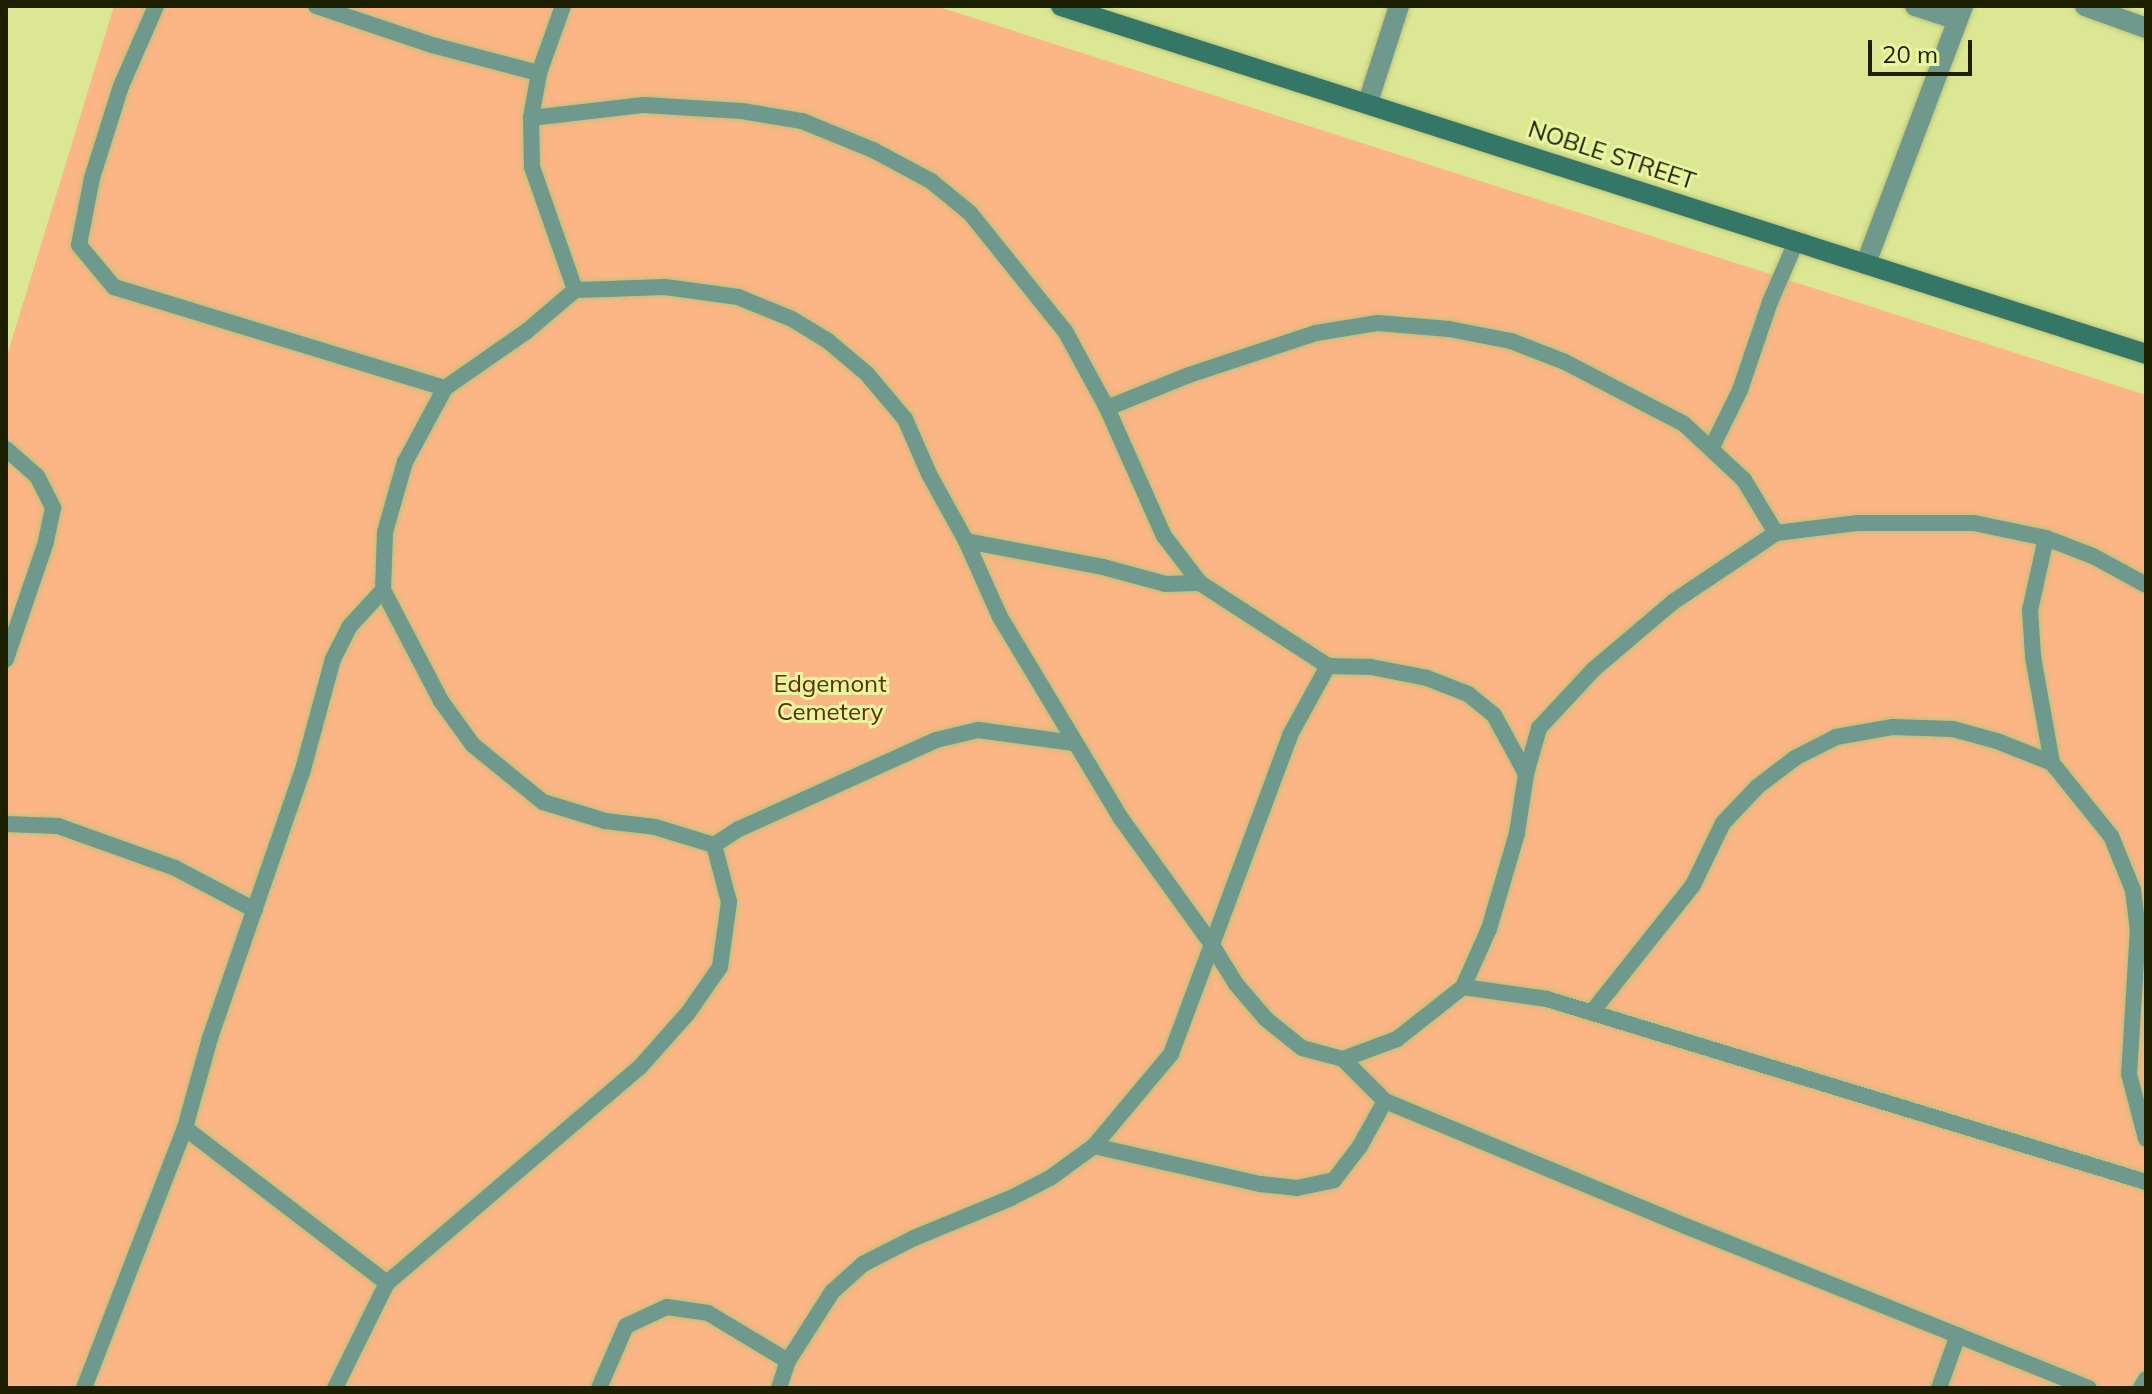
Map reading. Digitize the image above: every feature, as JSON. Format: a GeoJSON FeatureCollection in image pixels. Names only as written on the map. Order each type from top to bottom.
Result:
{"type":"FeatureCollection","features":[{"type":"Feature","properties":{"kind":"main road","name":"NOBLE STREET"},"geometry":{"type":"LineString","coordinates":[[1061,6],[2146,354]]}},
{"type":"Feature","properties":{"kind":"street"},"geometry":{"type":"LineString","coordinates":[[1368,102],[1399,6]]}},
{"type":"Feature","properties":{"kind":"street"},"geometry":{"type":"LineString","coordinates":[[1866,263],[1959,13],[1915,6]]}},
{"type":"Feature","properties":{"kind":"street"},"geometry":{"type":"LineString","coordinates":[[2085,6],[2146,28]]}},
{"type":"Feature","properties":{"kind":"lane"},"geometry":{"type":"LineString","coordinates":[[156,6],[121,86],[92,178],[79,245],[114,287],[445,388]]}},
{"type":"Feature","properties":{"kind":"lane"},"geometry":{"type":"LineString","coordinates":[[316,6],[432,45],[539,73]]}},
{"type":"Feature","properties":{"kind":"lane"},"geometry":{"type":"LineString","coordinates":[[563,6],[539,73],[531,118],[532,167],[575,290]]}},
{"type":"Feature","properties":{"kind":"lane"},"geometry":{"type":"LineString","coordinates":[[531,118],[644,105],[742,111],[802,121],[873,150],[931,181],[970,213],[1065,331],[1107,408],[1164,536],[1200,583],[1328,666],[1371,667],[1427,678],[1468,694],[1494,715],[1526,774]]}},
{"type":"Feature","properties":{"kind":"lane"},"geometry":{"type":"LineString","coordinates":[[1712,447],[1740,390],[1770,302],[1796,242]]}},
{"type":"Feature","properties":{"kind":"lane"},"geometry":{"type":"LineString","coordinates":[[1074,743],[978,730],[936,740],[739,829],[714,845],[655,827],[605,821],[543,802],[473,745],[441,701],[383,590],[385,532],[405,462],[445,388],[527,331],[575,290],[665,287],[738,297],[792,319],[828,341],[867,374],[905,419],[1000,617],[1074,743],[1120,817],[1210,942],[1236,984],[1266,1019],[1302,1048],[1343,1059],[1385,1101],[2089,1388]]}},
{"type":"Feature","properties":{"kind":"lane"},"geometry":{"type":"LineString","coordinates":[[1107,408],[1189,375],[1316,333],[1378,323],[1449,329],[1511,341],[1565,362],[1684,424],[1744,480],[1776,533]]}},
{"type":"Feature","properties":{"kind":"lane"},"geometry":{"type":"LineString","coordinates":[[6,449],[37,476],[53,508],[46,542],[6,659]]}},
{"type":"Feature","properties":{"kind":"lane"},"geometry":{"type":"LineString","coordinates":[[1343,1059],[1397,1039],[1463,987],[1489,929],[1517,833],[1526,774],[1539,728],[1594,669],[1673,602],[1776,533],[1858,523],[1926,520],[1974,523],[2046,538],[2093,556],[2146,585]]}},
{"type":"Feature","properties":{"kind":"lane"},"geometry":{"type":"LineString","coordinates":[[2046,538],[2030,610],[2033,657],[2052,763],[2111,836],[2133,890],[2138,928],[2129,1074],[2146,1139]]}},
{"type":"Feature","properties":{"kind":"lane"},"geometry":{"type":"LineString","coordinates":[[966,541],[1103,567],[1166,584],[1200,583]]}},
{"type":"Feature","properties":{"kind":"lane"},"geometry":{"type":"LineString","coordinates":[[84,1388],[101,1351],[131,1258],[185,1128],[210,1038],[302,773],[333,659],[349,627],[383,590]]}},
{"type":"Feature","properties":{"kind":"lane"},"geometry":{"type":"LineString","coordinates":[[779,1388],[788,1361],[832,1292],[863,1264],[1050,1178],[1094,1146],[1171,1054],[1198,988],[1210,942],[1290,735],[1328,666]]}},
{"type":"Feature","properties":{"kind":"lane"},"geometry":{"type":"LineString","coordinates":[[1592,1012],[1693,885],[1723,823],[1757,787],[1795,758],[1836,737],[1893,727],[1953,729],[1997,741],[2052,763]]}},
{"type":"Feature","properties":{"kind":"lane"},"geometry":{"type":"LineString","coordinates":[[6,824],[58,826],[175,868],[255,910]]}},
{"type":"Feature","properties":{"kind":"lane"},"geometry":{"type":"LineString","coordinates":[[335,1388],[387,1283],[640,1067],[688,1013],[720,967],[729,902],[714,845]]}},
{"type":"Feature","properties":{"kind":"lane"},"geometry":{"type":"LineString","coordinates":[[1463,987],[1547,999],[2146,1182]]}},
{"type":"Feature","properties":{"kind":"lane"},"geometry":{"type":"LineString","coordinates":[[1094,1146],[1260,1184],[1297,1188],[1334,1180],[1360,1146],[1385,1101]]}},
{"type":"Feature","properties":{"kind":"lane"},"geometry":{"type":"LineString","coordinates":[[185,1128],[387,1283]]}},
{"type":"Feature","properties":{"kind":"lane"},"geometry":{"type":"LineString","coordinates":[[599,1388],[626,1326],[667,1307],[708,1313],[788,1361]]}},
{"type":"Feature","properties":{"kind":"lane"},"geometry":{"type":"LineString","coordinates":[[1939,1388],[1958,1335]]}},
{"type":"Feature","properties":{"kind":"lane"},"geometry":{"type":"LineString","coordinates":[[2141,1388],[2146,1379]]}},
{"type":"Feature","properties":{"kind":"green space","name":"Edgemont Cemetery"},"geometry":{"type":"Polygon","coordinates":[[[114,6],[936,6],[2146,395],[2146,1388],[6,1388],[6,359],[114,6]]]}}]}
